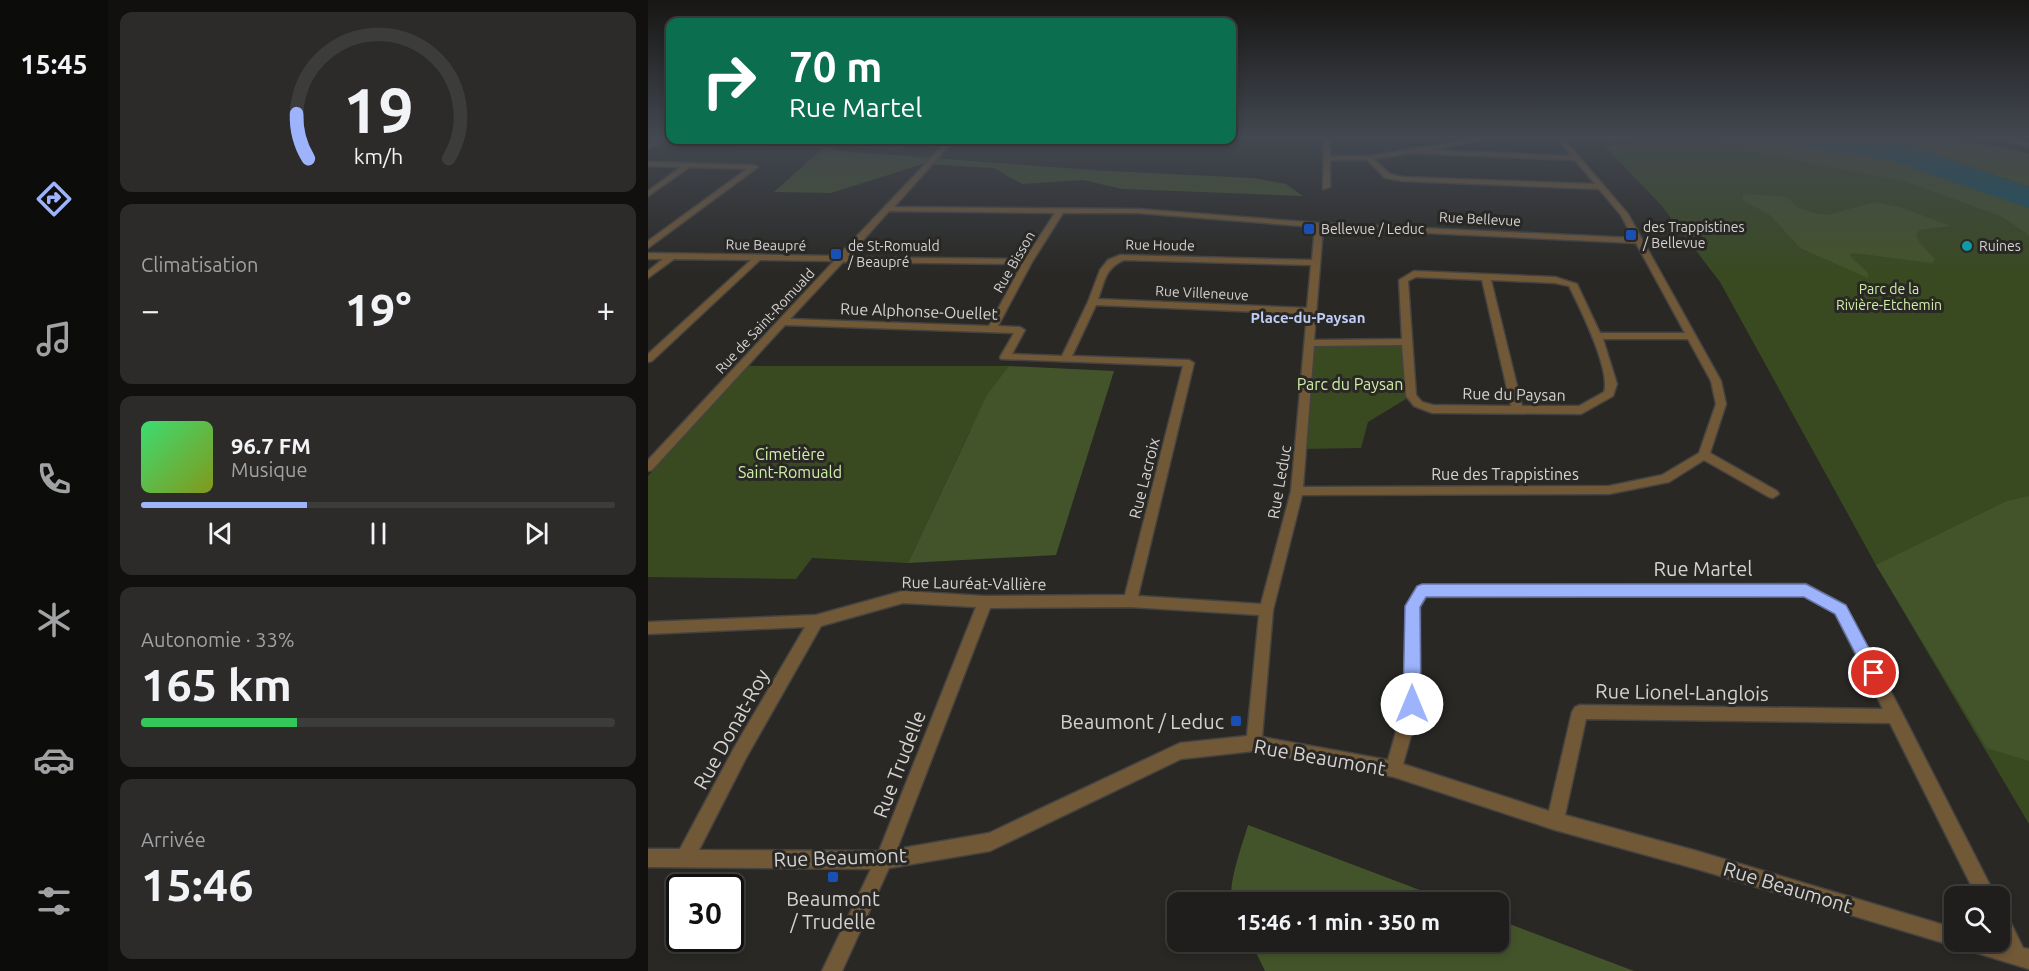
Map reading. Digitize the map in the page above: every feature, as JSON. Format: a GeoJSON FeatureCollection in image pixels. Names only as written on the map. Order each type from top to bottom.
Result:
{"type":"FeatureCollection","features":[{"type":"Feature","properties":{"kind":"street"},"geometry":{"type":"LineString","coordinates":[[648,194],[663,183]]}},
{"type":"Feature","properties":{"kind":"street"},"geometry":{"type":"LineString","coordinates":[[648,245],[732,183]]}},
{"type":"Feature","properties":{"kind":"street","name":"Rue de Saint-Romuald"},"geometry":{"type":"LineString","coordinates":[[648,467],[911,183]]}},
{"type":"Feature","properties":{"kind":"street"},"geometry":{"type":"LineString","coordinates":[[1510,183],[1602,187]]}},
{"type":"Feature","properties":{"kind":"street"},"geometry":{"type":"LineString","coordinates":[[1599,183],[1624,214],[1716,381],[1721,404],[1704,455],[1773,494]]}},
{"type":"Feature","properties":{"kind":"street","name":"Rue Bellevue"},"geometry":{"type":"LineString","coordinates":[[888,209],[1138,211],[1319,225],[1639,241]]}},
{"type":"Feature","properties":{"kind":"street","name":"Rue Bisson"},"geometry":{"type":"LineString","coordinates":[[993,327],[1028,262],[1060,211]]}},
{"type":"Feature","properties":{"kind":"street","name":"Rue Leduc"},"geometry":{"type":"LineString","coordinates":[[1254,743],[1266,610],[1298,491],[1311,343],[1310,311],[1319,225]]}},
{"type":"Feature","properties":{"kind":"street","name":"Rue Beaupré"},"geometry":{"type":"LineString","coordinates":[[648,256],[1028,262]]}},
{"type":"Feature","properties":{"kind":"street"},"geometry":{"type":"LineString","coordinates":[[648,275],[671,257]]}},
{"type":"Feature","properties":{"kind":"street","name":"Rue Houde"},"geometry":{"type":"LineString","coordinates":[[1066,357],[1093,302],[1104,270],[1111,262],[1123,257],[1316,263]]}},
{"type":"Feature","properties":{"kind":"street"},"geometry":{"type":"LineString","coordinates":[[648,359],[758,258]]}},
{"type":"Feature","properties":{"kind":"street","name":"Rue du Paysan"},"geometry":{"type":"LineString","coordinates":[[1414,274],[1486,279],[1555,280],[1573,284],[1597,336],[1612,384],[1609,394],[1581,410],[1432,409],[1418,404],[1411,396],[1403,280],[1414,274]]}},
{"type":"Feature","properties":{"kind":"street"},"geometry":{"type":"LineString","coordinates":[[1486,279],[1517,409]]}},
{"type":"Feature","properties":{"kind":"street","name":"Rue Villeneuve"},"geometry":{"type":"LineString","coordinates":[[1093,302],[1310,311]]}},
{"type":"Feature","properties":{"kind":"street","name":"Rue Alphonse-Ouellet"},"geometry":{"type":"LineString","coordinates":[[781,322],[993,327],[1020,330],[1005,357],[1066,357],[1189,363]]}},
{"type":"Feature","properties":{"kind":"street"},"geometry":{"type":"LineString","coordinates":[[1597,336],[1690,336]]}},
{"type":"Feature","properties":{"kind":"street"},"geometry":{"type":"LineString","coordinates":[[1311,343],[1407,342]]}},
{"type":"Feature","properties":{"kind":"street","name":"Rue Lacroix"},"geometry":{"type":"LineString","coordinates":[[1130,601],[1189,363]]}},
{"type":"Feature","properties":{"kind":"street","name":"Rue des Trappistines"},"geometry":{"type":"LineString","coordinates":[[1298,491],[1608,490],[1665,479],[1704,455]]}},
{"type":"Feature","properties":{"kind":"street","name":"Rue Martel"},"geometry":{"type":"LineString","coordinates":[[1394,769],[1412,704],[1413,606],[1422,591],[1806,590],[1840,609],[1981,886]]}},
{"type":"Feature","properties":{"kind":"street","name":"Rue Lauréat-Vallière"},"geometry":{"type":"LineString","coordinates":[[648,628],[816,621],[903,597],[985,602],[1130,601],[1266,610]]}},
{"type":"Feature","properties":{"kind":"street","name":"Rue Trudelle"},"geometry":{"type":"LineString","coordinates":[[832,971],[884,860],[985,602]]}},
{"type":"Feature","properties":{"kind":"street","name":"Rue Donat-Roy"},"geometry":{"type":"LineString","coordinates":[[685,859],[741,753],[816,621]]}},
{"type":"Feature","properties":{"kind":"street","name":"Rue Lionel-Langlois"},"geometry":{"type":"LineString","coordinates":[[1555,821],[1580,712],[1896,716]]}},
{"type":"Feature","properties":{"kind":"street","name":"Rue Beaumont"},"geometry":{"type":"LineString","coordinates":[[648,858],[884,860],[990,842],[1180,751],[1254,743],[1394,769],[1555,821],[1697,860],[1944,934]]}},
{"type":"Feature","properties":{"kind":"street"},"geometry":{"type":"LineString","coordinates":[[2010,937],[2023,957]]}},
{"type":"Feature","properties":{"kind":"street"},"geometry":{"type":"LineString","coordinates":[[2006,952],[2023,957]]}},
{"type":"Feature","properties":{"kind":"green space"},"geometry":{"type":"Polygon","coordinates":[[[784,183],[862,183],[831,193],[774,192],[784,183]]]}},
{"type":"Feature","properties":{"kind":"green space"},"geometry":{"type":"Polygon","coordinates":[[[1097,183],[1282,183],[1303,196],[1122,189],[1097,183]]]}},
{"type":"Feature","properties":{"kind":"green space","name":"Parc de la Rivière-Etchemin"},"geometry":{"type":"Polygon","coordinates":[[[1640,183],[1980,183],[2029,196],[2029,824],[1876,565],[1720,282],[1661,205],[1640,183]]]}},
{"type":"Feature","properties":{"kind":"green space"},"geometry":{"type":"Polygon","coordinates":[[[1909,183],[1958,183],[2029,208],[2029,235],[2001,216],[1909,183]]]}},
{"type":"Feature","properties":{"kind":"green space"},"geometry":{"type":"Polygon","coordinates":[[[1744,194],[1787,197],[1797,207],[1813,213],[1828,215],[1874,202],[1903,208],[1950,226],[1920,230],[1916,234],[1920,243],[1935,259],[1932,263],[1854,253],[1849,255],[1868,273],[1868,278],[1800,248],[1770,215],[1742,200],[1744,194]]]}},
{"type":"Feature","properties":{"kind":"green space","name":"Parc du Paysan"},"geometry":{"type":"Polygon","coordinates":[[[1407,342],[1411,396],[1368,422],[1361,448],[1302,449],[1311,343],[1407,342]]]}},
{"type":"Feature","properties":{"kind":"green space","name":"Cimetière Saint-Romuald"},"geometry":{"type":"Polygon","coordinates":[[[746,366],[1009,366],[969,433],[908,563],[812,558],[796,579],[648,577],[648,476],[746,366]]]}},
{"type":"Feature","properties":{"kind":"green space"},"geometry":{"type":"Polygon","coordinates":[[[1009,366],[1114,371],[1056,555],[908,563],[987,395],[1009,366]]]}},
{"type":"Feature","properties":{"kind":"green space"},"geometry":{"type":"Polygon","coordinates":[[[2029,496],[2029,761],[1987,748],[1876,565],[2007,501],[2029,496]]]}},
{"type":"Feature","properties":{"kind":"green space"},"geometry":{"type":"Polygon","coordinates":[[[1248,825],[1425,892],[1231,892],[1239,853],[1248,825]]]}},
{"type":"Feature","properties":{"kind":"green space"},"geometry":{"type":"Polygon","coordinates":[[[1509,924],[1634,971],[1265,971],[1256,952],[1509,952],[1509,924]]]}},
{"type":"Feature","properties":{"kind":"water"},"geometry":{"type":"Polygon","coordinates":[[[1958,183],[2018,183],[2029,187],[2029,208],[1958,183]]]}},
{"type":"Feature","properties":{"kind":"place","name":"Bellevue / Leduc"},"geometry":{"type":"Point","coordinates":[1309,229]}},
{"type":"Feature","properties":{"kind":"place","name":"des Trappistines / Bellevue"},"geometry":{"type":"Point","coordinates":[1631,235]}},
{"type":"Feature","properties":{"kind":"place","name":"Ruines"},"geometry":{"type":"Point","coordinates":[1967,246]}},
{"type":"Feature","properties":{"kind":"place","name":"de St-Romuald / Beaupré"},"geometry":{"type":"Point","coordinates":[836,254]}},
{"type":"Feature","properties":{"kind":"place","name":"Beaumont / Leduc"},"geometry":{"type":"Point","coordinates":[1236,721]}},
{"type":"Feature","properties":{"kind":"place","name":"Beaumont / Trudelle"},"geometry":{"type":"Point","coordinates":[833,877]}},
{"type":"Feature","properties":{"kind":"district","name":"Place-du-Paysan"},"geometry":{"type":"Point","coordinates":[1308,317]}},
{"type":"Feature","properties":{"kind":"route"},"geometry":{"type":"LineString","coordinates":[[1412,704],[1413,606],[1422,591],[1806,590],[1840,609],[1874,673]]}}]}
